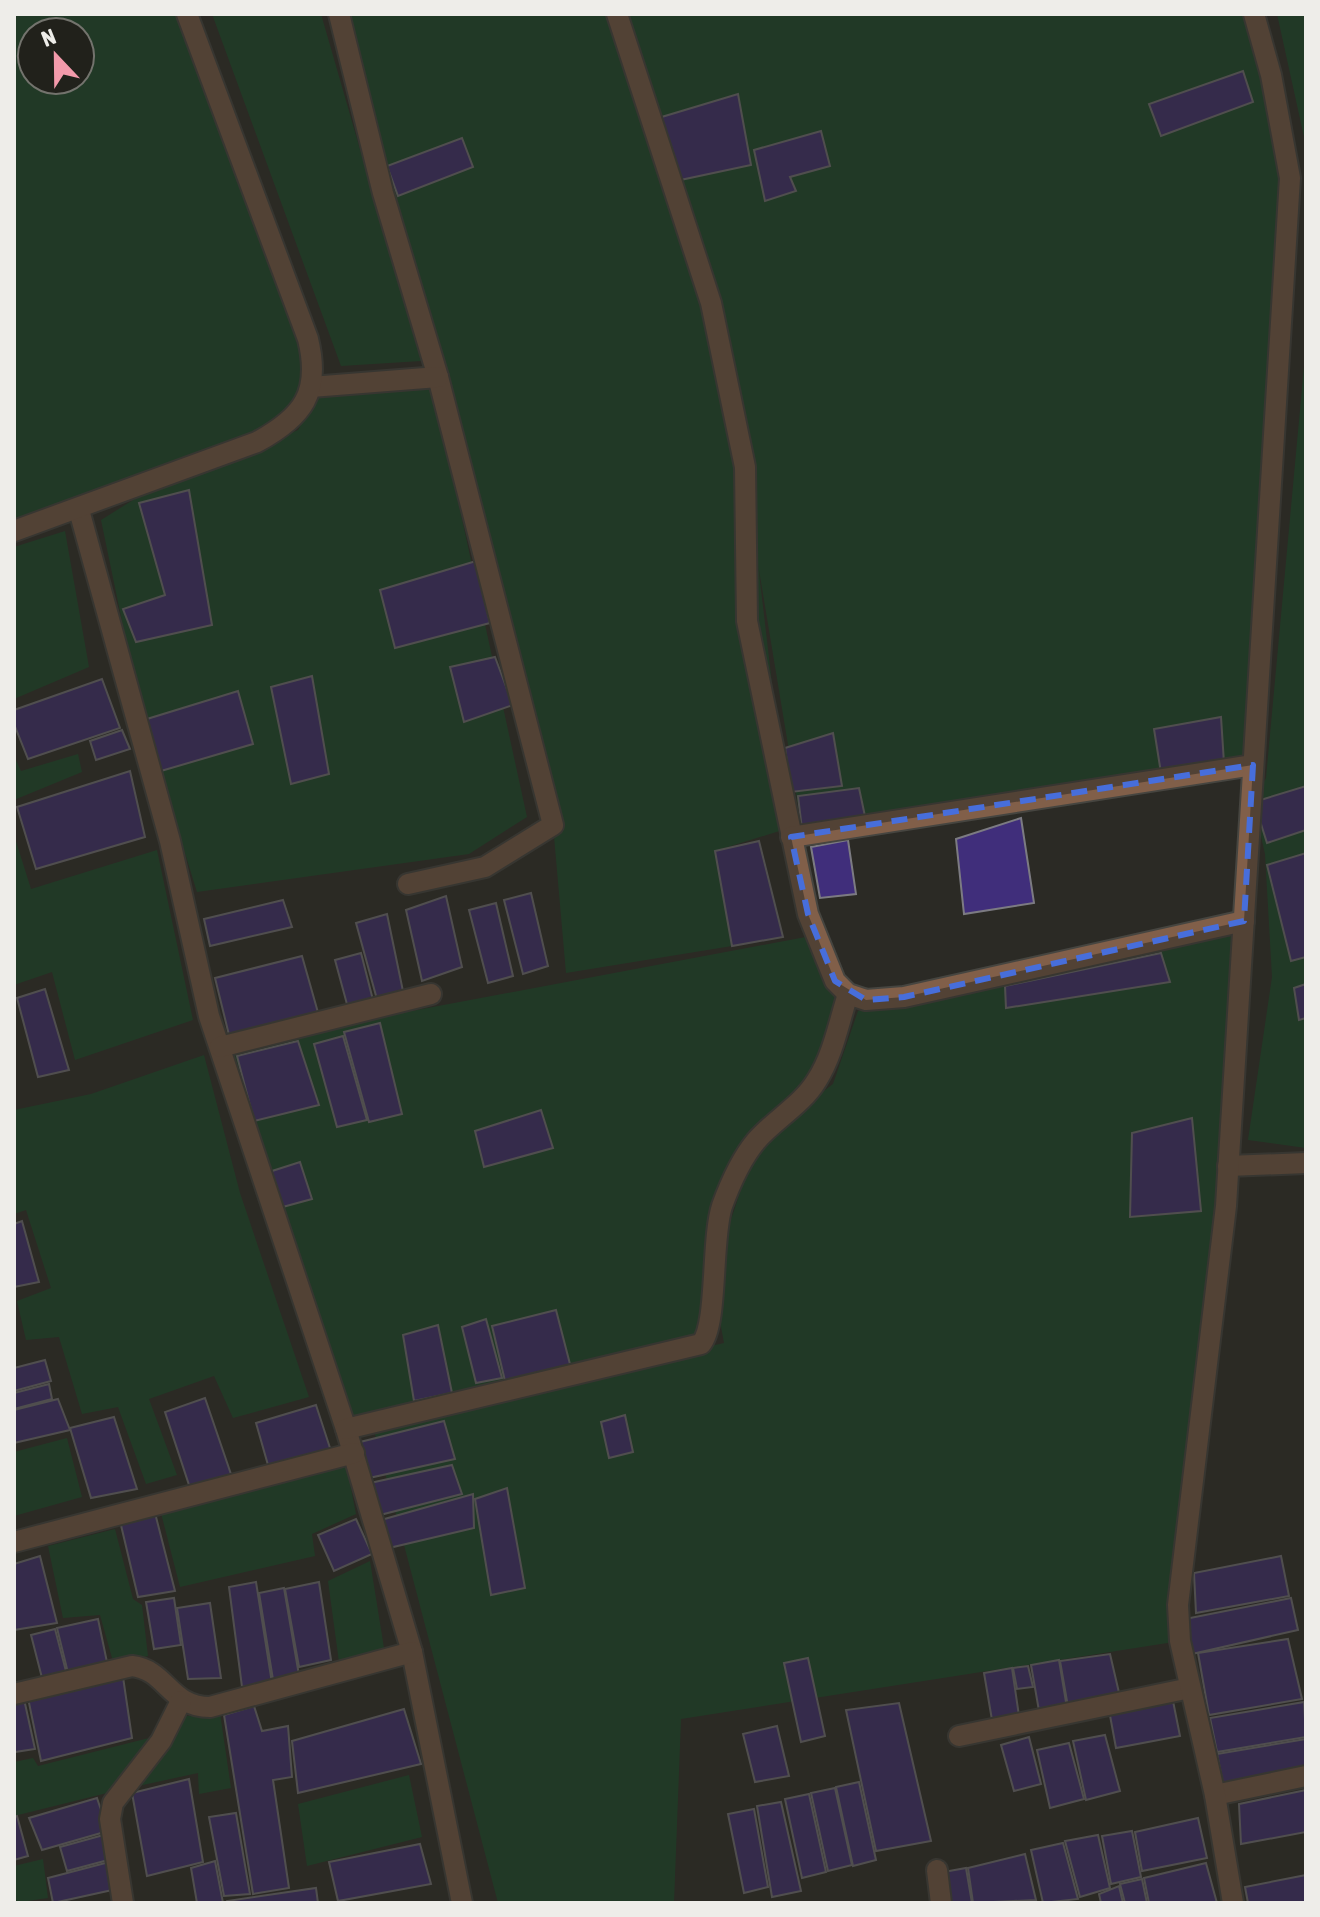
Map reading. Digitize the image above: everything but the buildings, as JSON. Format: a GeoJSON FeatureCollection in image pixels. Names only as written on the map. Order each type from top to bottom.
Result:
{"type":"FeatureCollection","features":[{"type":"Feature","properties":{"kind":"street"},"geometry":{"type":"LineString","coordinates":[[14,531],[79,510],[266,437],[285,427],[301,410],[311,387],[313,361],[308,339],[187,14]]}},
{"type":"Feature","properties":{"kind":"street"},"geometry":{"type":"LineString","coordinates":[[339,14],[379,179],[438,377],[553,825],[485,867],[408,884]]}},
{"type":"Feature","properties":{"kind":"street"},"geometry":{"type":"LineString","coordinates":[[617,14],[711,303],[746,480],[747,621],[808,914],[835,981],[848,994],[866,1000],[904,997],[1244,921]]}},
{"type":"Feature","properties":{"kind":"street"},"geometry":{"type":"LineString","coordinates":[[1233,1903],[1215,1795],[1180,1641],[1178,1605],[1228,1166],[1290,178],[1271,75],[1254,14]]}},
{"type":"Feature","properties":{"kind":"street"},"geometry":{"type":"LineString","coordinates":[[311,387],[438,377]]}},
{"type":"Feature","properties":{"kind":"street"},"geometry":{"type":"LineString","coordinates":[[79,510],[170,841],[220,1047],[354,1453],[412,1652],[462,1903]]}},
{"type":"Feature","properties":{"kind":"street"},"geometry":{"type":"LineString","coordinates":[[791,837],[1253,765]]}},
{"type":"Feature","properties":{"kind":"street"},"geometry":{"type":"LineString","coordinates":[[220,1047],[431,994]]}},
{"type":"Feature","properties":{"kind":"street"},"geometry":{"type":"LineString","coordinates":[[346,1429],[701,1344],[708,1336],[711,1321],[713,1257],[722,1207],[739,1167],[757,1141],[817,1082],[828,1059],[848,994]]}},
{"type":"Feature","properties":{"kind":"street"},"geometry":{"type":"LineString","coordinates":[[1228,1166],[1306,1163]]}},
{"type":"Feature","properties":{"kind":"street"},"geometry":{"type":"LineString","coordinates":[[14,1542],[354,1453]]}},
{"type":"Feature","properties":{"kind":"street"},"geometry":{"type":"LineString","coordinates":[[14,1694],[132,1666],[145,1667],[181,1701],[196,1707],[210,1707],[412,1652]]}},
{"type":"Feature","properties":{"kind":"street"},"geometry":{"type":"LineString","coordinates":[[959,1736],[1190,1688]]}},
{"type":"Feature","properties":{"kind":"street"},"geometry":{"type":"LineString","coordinates":[[123,1903],[110,1819],[113,1803],[161,1741],[181,1701]]}},
{"type":"Feature","properties":{"kind":"street"},"geometry":{"type":"LineString","coordinates":[[1215,1795],[1306,1776]]}},
{"type":"Feature","properties":{"kind":"street"},"geometry":{"type":"LineString","coordinates":[[937,1870],[941,1903]]}},
{"type":"Feature","properties":{"kind":"highlighted area"},"geometry":{"type":"Polygon","coordinates":[[[1253,765],[1244,921],[904,997],[866,1000],[835,981],[808,914],[791,837],[1253,765]]]}},
{"type":"Feature","properties":{"kind":"green space"},"geometry":{"type":"Polygon","coordinates":[[[14,14],[187,14],[308,339],[301,410],[285,427],[14,530],[14,14]]]}},
{"type":"Feature","properties":{"kind":"green space"},"geometry":{"type":"Polygon","coordinates":[[[212,14],[321,14],[421,361],[341,366],[212,14]]]}},
{"type":"Feature","properties":{"kind":"green space"},"geometry":{"type":"Polygon","coordinates":[[[344,14],[1247,14],[1290,178],[1253,765],[802,829],[758,564],[789,828],[715,851],[732,946],[566,973],[553,825],[344,14]]]}},
{"type":"Feature","properties":{"kind":"green space"},"geometry":{"type":"Polygon","coordinates":[[[1277,14],[1306,14],[1306,146],[1277,14]]]}},
{"type":"Feature","properties":{"kind":"green space"},"geometry":{"type":"Polygon","coordinates":[[[1306,345],[1306,1148],[1248,1140],[1272,977],[1265,854],[1253,801],[1266,778],[1306,345]]]}},
{"type":"Feature","properties":{"kind":"green space"},"geometry":{"type":"Polygon","coordinates":[[[433,386],[527,817],[469,854],[197,892],[140,708],[101,520],[133,500],[298,430],[318,396],[433,386]]]}},
{"type":"Feature","properties":{"kind":"green space"},"geometry":{"type":"Polygon","coordinates":[[[65,531],[89,667],[14,699],[14,547],[65,531]]]}},
{"type":"Feature","properties":{"kind":"green space"},"geometry":{"type":"Polygon","coordinates":[[[78,754],[82,772],[14,800],[14,756],[21,771],[78,754]]]}},
{"type":"Feature","properties":{"kind":"green space"},"geometry":{"type":"Polygon","coordinates":[[[14,835],[31,889],[157,850],[193,1020],[75,1060],[52,972],[14,985],[14,835]]]}},
{"type":"Feature","properties":{"kind":"green space"},"geometry":{"type":"Polygon","coordinates":[[[1244,921],[1180,1641],[681,1719],[674,1903],[498,1903],[372,1423],[346,1429],[220,1047],[811,936],[848,994],[828,1059],[758,1140],[833,1084],[858,1011],[1244,921]],[[756,1144],[725,1182],[713,1274],[756,1144]],[[713,1283],[708,1336],[447,1406],[724,1343],[713,1283]]]}},
{"type":"Feature","properties":{"kind":"green space"},"geometry":{"type":"Polygon","coordinates":[[[204,1055],[240,1193],[309,1397],[233,1418],[214,1376],[149,1399],[177,1475],[146,1484],[118,1407],[82,1414],[59,1337],[26,1340],[17,1301],[51,1288],[26,1210],[14,1214],[14,1110],[91,1094],[204,1055]]]}},
{"type":"Feature","properties":{"kind":"green space"},"geometry":{"type":"Polygon","coordinates":[[[67,1438],[82,1497],[14,1516],[14,1452],[67,1438]]]}},
{"type":"Feature","properties":{"kind":"green space"},"geometry":{"type":"Polygon","coordinates":[[[346,1463],[356,1514],[312,1534],[315,1556],[180,1587],[161,1513],[346,1463]]]}},
{"type":"Feature","properties":{"kind":"green space"},"geometry":{"type":"Polygon","coordinates":[[[115,1529],[133,1599],[142,1605],[148,1656],[114,1665],[100,1615],[63,1618],[48,1546],[115,1529]]]}},
{"type":"Feature","properties":{"kind":"green space"},"geometry":{"type":"Polygon","coordinates":[[[370,1561],[384,1648],[339,1662],[328,1581],[370,1561]]]}},
{"type":"Feature","properties":{"kind":"green space"},"geometry":{"type":"Polygon","coordinates":[[[220,1713],[231,1788],[199,1794],[198,1773],[129,1788],[185,1716],[220,1713]]]}},
{"type":"Feature","properties":{"kind":"green space"},"geometry":{"type":"Polygon","coordinates":[[[149,1738],[136,1764],[111,1792],[14,1816],[14,1762],[33,1758],[38,1766],[149,1738]]]}},
{"type":"Feature","properties":{"kind":"green space"},"geometry":{"type":"Polygon","coordinates":[[[409,1775],[422,1837],[307,1866],[298,1804],[409,1775]]]}},
{"type":"Feature","properties":{"kind":"green space"},"geometry":{"type":"Polygon","coordinates":[[[43,1859],[48,1898],[14,1903],[14,1866],[43,1859]]]}}]}
